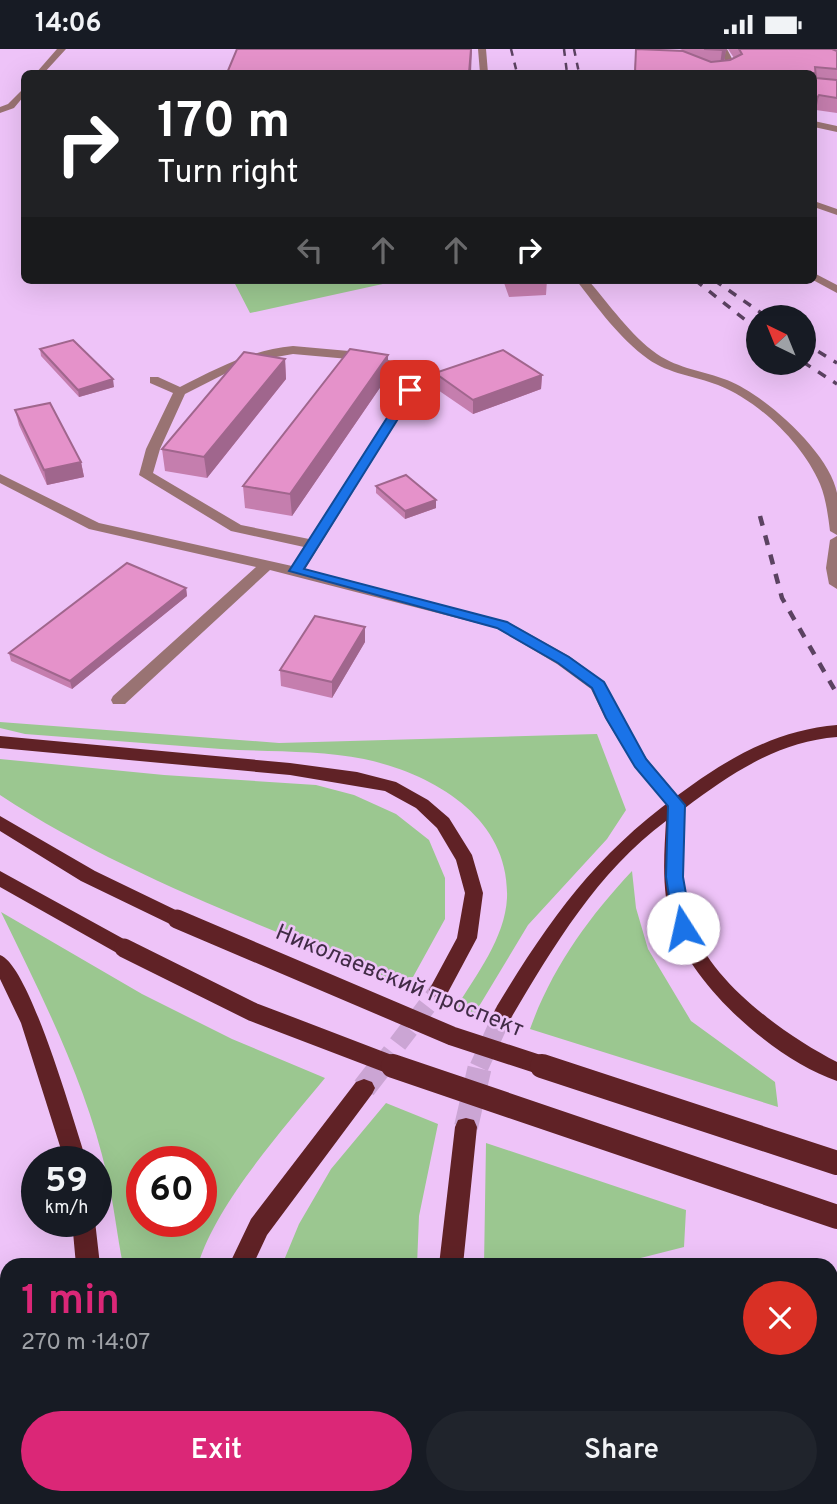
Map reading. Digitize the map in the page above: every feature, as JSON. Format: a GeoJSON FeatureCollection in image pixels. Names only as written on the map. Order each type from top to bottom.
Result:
{"type":"FeatureCollection","features":[{"type":"Feature","properties":{"kind":"main road"},"geometry":{"type":"LineString","coordinates":[[504,1012],[566,914],[651,821],[729,766],[764,748],[837,731]]}},
{"type":"Feature","properties":{"kind":"main road"},"geometry":{"type":"LineString","coordinates":[[0,742],[290,769],[357,778],[390,786],[422,804],[443,823],[466,860],[474,893],[467,937],[439,989]]}},
{"type":"Feature","properties":{"kind":"main road"},"geometry":{"type":"LineString","coordinates":[[676,805],[674,877],[683,928],[702,965],[752,1017],[837,1072]]}},
{"type":"Feature","properties":{"kind":"main road","name":"Николаевский проспект"},"geometry":{"type":"LineString","coordinates":[[0,822],[88,876],[177,919],[452,1036],[837,1163]]}},
{"type":"Feature","properties":{"kind":"main road"},"geometry":{"type":"LineString","coordinates":[[0,878],[124,948],[253,1012],[412,1073],[837,1217]]}},
{"type":"Feature","properties":{"kind":"main road"},"geometry":{"type":"LineString","coordinates":[[0,964],[12,981],[31,1023],[71,1146]]}},
{"type":"Feature","properties":{"kind":"main road"},"geometry":{"type":"LineString","coordinates":[[244,1258],[259,1227],[364,1088]]}},
{"type":"Feature","properties":{"kind":"main road"},"geometry":{"type":"LineString","coordinates":[[452,1258],[466,1127]]}},
{"type":"Feature","properties":{"kind":"main road"},"geometry":{"type":"LineString","coordinates":[[85,1237],[87,1258]]}},
{"type":"Feature","properties":{"kind":"street"},"geometry":{"type":"LineString","coordinates":[[43,70],[62,49]]}},
{"type":"Feature","properties":{"kind":"street"},"geometry":{"type":"LineString","coordinates":[[482,49],[484,70]]}},
{"type":"Feature","properties":{"kind":"street"},"geometry":{"type":"LineString","coordinates":[[723,49],[733,68],[723,70]]}},
{"type":"Feature","properties":{"kind":"street"},"geometry":{"type":"LineString","coordinates":[[695,67],[702,70]]}},
{"type":"Feature","properties":{"kind":"street"},"geometry":{"type":"LineString","coordinates":[[0,110],[11,106],[21,94]]}},
{"type":"Feature","properties":{"kind":"street"},"geometry":{"type":"LineString","coordinates":[[817,125],[837,129]]}},
{"type":"Feature","properties":{"kind":"street"},"geometry":{"type":"LineString","coordinates":[[817,136],[837,136]]}},
{"type":"Feature","properties":{"kind":"street"},"geometry":{"type":"LineString","coordinates":[[817,205],[837,212]]}},
{"type":"Feature","properties":{"kind":"street"},"geometry":{"type":"LineString","coordinates":[[817,278],[837,290]]}},
{"type":"Feature","properties":{"kind":"street"},"geometry":{"type":"LineString","coordinates":[[586,284],[640,344],[665,364],[729,385],[752,397],[787,429],[826,481],[834,507],[837,531]]}},
{"type":"Feature","properties":{"kind":"street"},"geometry":{"type":"LineString","coordinates":[[296,571],[422,371],[384,360],[279,351],[251,356],[180,392],[152,449],[146,475],[236,528],[313,544]]}},
{"type":"Feature","properties":{"kind":"street"},"geometry":{"type":"LineString","coordinates":[[154,380],[180,392]]}},
{"type":"Feature","properties":{"kind":"street"},"geometry":{"type":"LineString","coordinates":[[0,478],[94,526],[296,571],[502,625],[564,660],[598,686],[613,718],[641,763],[676,805]]}},
{"type":"Feature","properties":{"kind":"street"},"geometry":{"type":"LineString","coordinates":[[837,540],[833,568],[837,585]]}},
{"type":"Feature","properties":{"kind":"street"},"geometry":{"type":"LineString","coordinates":[[119,700],[267,565]]}},
{"type":"Feature","properties":{"kind":"green space"},"geometry":{"type":"Polygon","coordinates":[[[235,284],[383,284],[250,313],[235,284]]]}},
{"type":"Feature","properties":{"kind":"green space"},"geometry":{"type":"Polygon","coordinates":[[[0,722],[279,743],[597,734],[626,810],[607,839],[528,925],[475,1013],[456,1008],[488,956],[501,927],[507,898],[505,870],[496,845],[482,823],[463,804],[441,788],[390,766],[347,756],[25,734],[0,728],[0,722]]]}},
{"type":"Feature","properties":{"kind":"green space"},"geometry":{"type":"Polygon","coordinates":[[[0,759],[164,775],[316,785],[354,795],[396,814],[429,840],[445,878],[445,919],[413,977],[391,979],[191,896],[46,823],[0,795],[0,759]]]}},
{"type":"Feature","properties":{"kind":"green space"},"geometry":{"type":"Polygon","coordinates":[[[632,871],[636,908],[648,949],[691,1021],[775,1082],[778,1107],[530,1029],[560,965],[586,926],[632,871]]]}},
{"type":"Feature","properties":{"kind":"green space"},"geometry":{"type":"Polygon","coordinates":[[[1,912],[142,994],[232,1039],[325,1078],[253,1167],[217,1223],[217,1146],[126,1146],[126,1237],[210,1237],[201,1258],[122,1258],[112,1197],[112,1146],[100,1146],[75,1073],[1,912]]]}},
{"type":"Feature","properties":{"kind":"green space"},"geometry":{"type":"Polygon","coordinates":[[[386,1103],[438,1124],[419,1216],[417,1258],[285,1258],[299,1224],[331,1169],[386,1103]]]}},
{"type":"Feature","properties":{"kind":"green space"},"geometry":{"type":"Polygon","coordinates":[[[486,1143],[686,1210],[684,1247],[641,1258],[484,1258],[486,1143]]]}},
{"type":"Feature","properties":{"kind":"building"},"geometry":{"type":"Polygon","coordinates":[[[237,49],[471,49],[469,70],[228,70],[237,49]]]}},
{"type":"Feature","properties":{"kind":"building"},"geometry":{"type":"Polygon","coordinates":[[[636,49],[683,51],[711,62],[730,60],[742,54],[739,49],[837,51],[837,69],[815,67],[815,70],[635,70],[636,49]]]}},
{"type":"Feature","properties":{"kind":"building"},"geometry":{"type":"Polygon","coordinates":[[[817,78],[837,80],[837,98],[819,95],[817,98],[817,78]]]}},
{"type":"Feature","properties":{"kind":"building"},"geometry":{"type":"Polygon","coordinates":[[[73,340],[113,379],[78,390],[40,349],[73,340]]]}},
{"type":"Feature","properties":{"kind":"building"},"geometry":{"type":"Polygon","coordinates":[[[350,349],[388,355],[290,494],[243,486],[350,349]]]}},
{"type":"Feature","properties":{"kind":"building"},"geometry":{"type":"Polygon","coordinates":[[[503,350],[542,375],[473,400],[435,373],[503,350]]]}},
{"type":"Feature","properties":{"kind":"building"},"geometry":{"type":"Polygon","coordinates":[[[244,352],[285,359],[204,457],[162,449],[244,352]]]}},
{"type":"Feature","properties":{"kind":"building"},"geometry":{"type":"Polygon","coordinates":[[[50,403],[81,462],[44,470],[15,410],[50,403]]]}},
{"type":"Feature","properties":{"kind":"building"},"geometry":{"type":"Polygon","coordinates":[[[406,475],[436,500],[405,511],[376,486],[406,475]]]}},
{"type":"Feature","properties":{"kind":"building"},"geometry":{"type":"Polygon","coordinates":[[[127,563],[186,588],[70,681],[9,653],[127,563]]]}},
{"type":"Feature","properties":{"kind":"building"},"geometry":{"type":"Polygon","coordinates":[[[315,616],[365,627],[332,682],[280,670],[315,616]]]}},
{"type":"Feature","properties":{"kind":"tunnel"},"geometry":{"type":"LineString","coordinates":[[380,1067],[439,990]]}},
{"type":"Feature","properties":{"kind":"tunnel"},"geometry":{"type":"LineString","coordinates":[[479,1067],[504,1012]]}},
{"type":"Feature","properties":{"kind":"tunnel"},"geometry":{"type":"LineString","coordinates":[[364,1088],[381,1066]]}},
{"type":"Feature","properties":{"kind":"tunnel"},"geometry":{"type":"LineString","coordinates":[[466,1127],[480,1066]]}},
{"type":"Feature","properties":{"kind":"railway"},"geometry":{"type":"LineString","coordinates":[[511,49],[516,70]]}},
{"type":"Feature","properties":{"kind":"railway"},"geometry":{"type":"LineString","coordinates":[[564,49],[567,70]]}},
{"type":"Feature","properties":{"kind":"railway"},"geometry":{"type":"LineString","coordinates":[[574,49],[578,70]]}},
{"type":"Feature","properties":{"kind":"railway"},"geometry":{"type":"LineString","coordinates":[[700,284],[746,320]]}},
{"type":"Feature","properties":{"kind":"railway"},"geometry":{"type":"LineString","coordinates":[[720,284],[750,305]]}},
{"type":"Feature","properties":{"kind":"railway"},"geometry":{"type":"LineString","coordinates":[[816,350],[837,363]]}},
{"type":"Feature","properties":{"kind":"railway"},"geometry":{"type":"LineString","coordinates":[[816,370],[837,384]]}},
{"type":"Feature","properties":{"kind":"railway"},"geometry":{"type":"LineString","coordinates":[[760,516],[782,598],[837,694]]}},
{"type":"Feature","properties":{"kind":"route"},"geometry":{"type":"LineString","coordinates":[[410,390],[296,571],[502,625],[564,660],[598,686],[613,718],[641,763],[676,805],[674,877],[683,928]]}}]}
